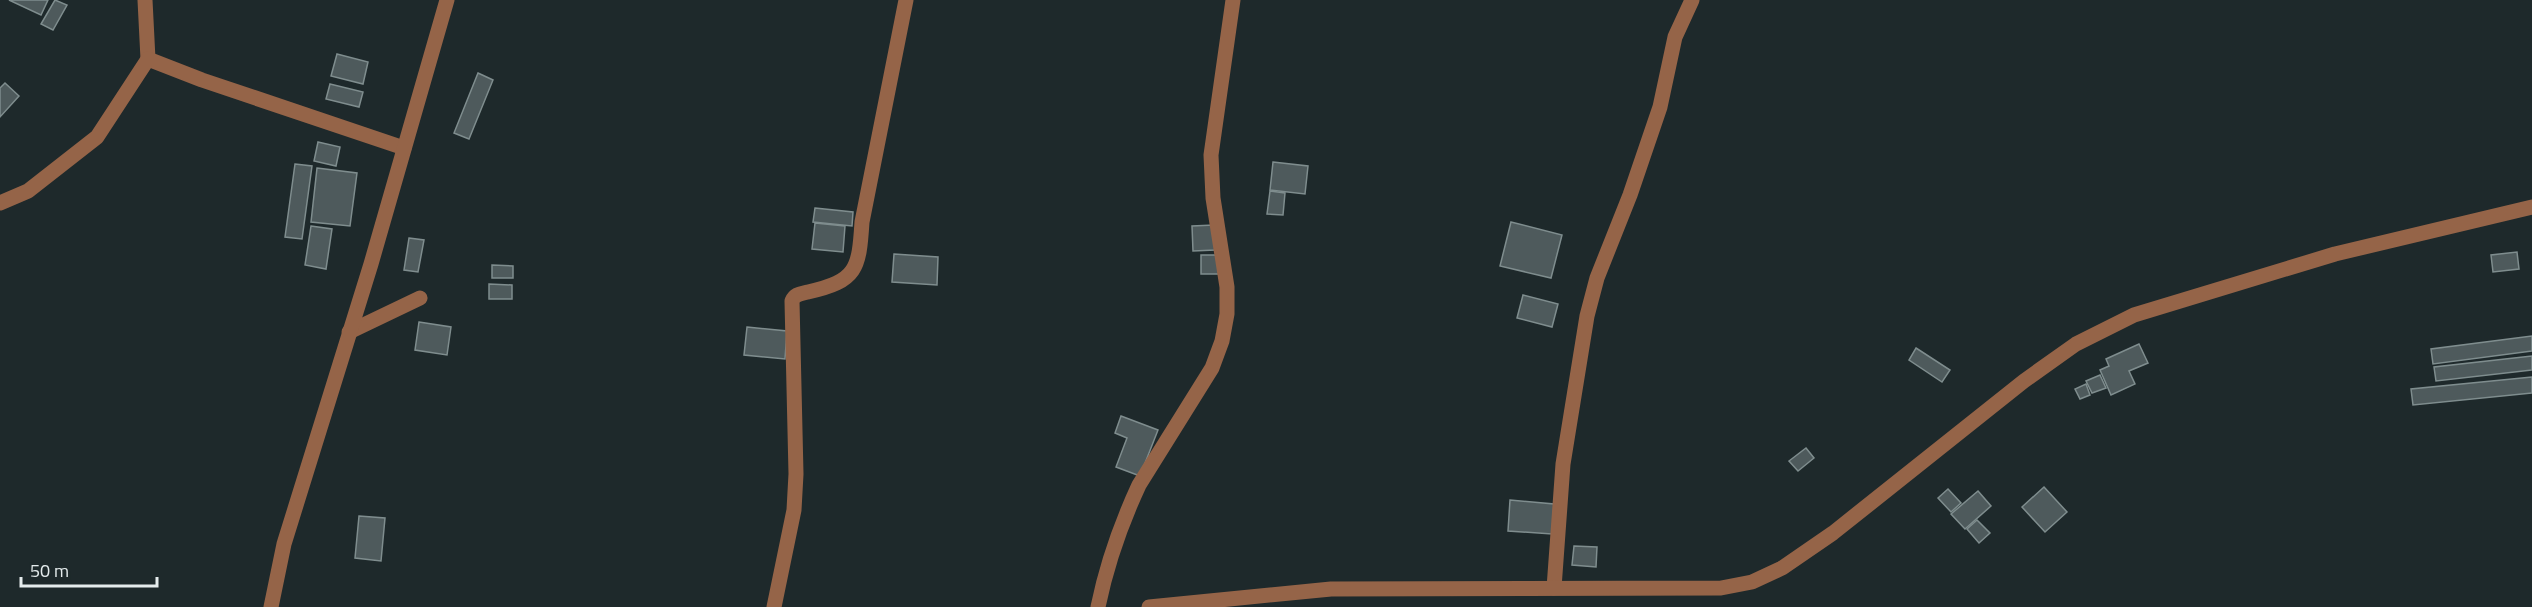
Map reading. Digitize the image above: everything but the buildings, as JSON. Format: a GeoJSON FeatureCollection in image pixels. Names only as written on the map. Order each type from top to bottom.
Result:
{"type":"FeatureCollection","features":[{"type":"Feature","properties":{"kind":"street"},"geometry":{"type":"LineString","coordinates":[[0,203],[28,191],[97,137],[148,59],[145,0]]}},
{"type":"Feature","properties":{"kind":"street"},"geometry":{"type":"LineString","coordinates":[[271,607],[284,544],[350,332],[447,0]]}},
{"type":"Feature","properties":{"kind":"street"},"geometry":{"type":"LineString","coordinates":[[774,607],[789,545],[795,498],[792,301],[797,295],[841,281],[855,268],[860,255],[862,222],[906,0]]}},
{"type":"Feature","properties":{"kind":"street"},"geometry":{"type":"LineString","coordinates":[[1098,607],[1106,565],[1129,506],[1139,485],[1212,368],[1222,341],[1227,314],[1227,287],[1214,198],[1211,155],[1233,0]]}},
{"type":"Feature","properties":{"kind":"street"},"geometry":{"type":"LineString","coordinates":[[1554,588],[1563,464],[1587,316],[1597,278],[1630,195],[1660,107],[1675,37],[1692,0]]}},
{"type":"Feature","properties":{"kind":"street"},"geometry":{"type":"LineString","coordinates":[[148,59],[202,80],[404,148]]}},
{"type":"Feature","properties":{"kind":"street"},"geometry":{"type":"LineString","coordinates":[[1149,607],[1331,589],[1721,588],[1752,582],[1782,568],[1833,533],[2024,381],[2076,344],[2134,315],[2335,254],[2532,207]]}},
{"type":"Feature","properties":{"kind":"street"},"geometry":{"type":"LineString","coordinates":[[350,332],[420,298]]}}]}
